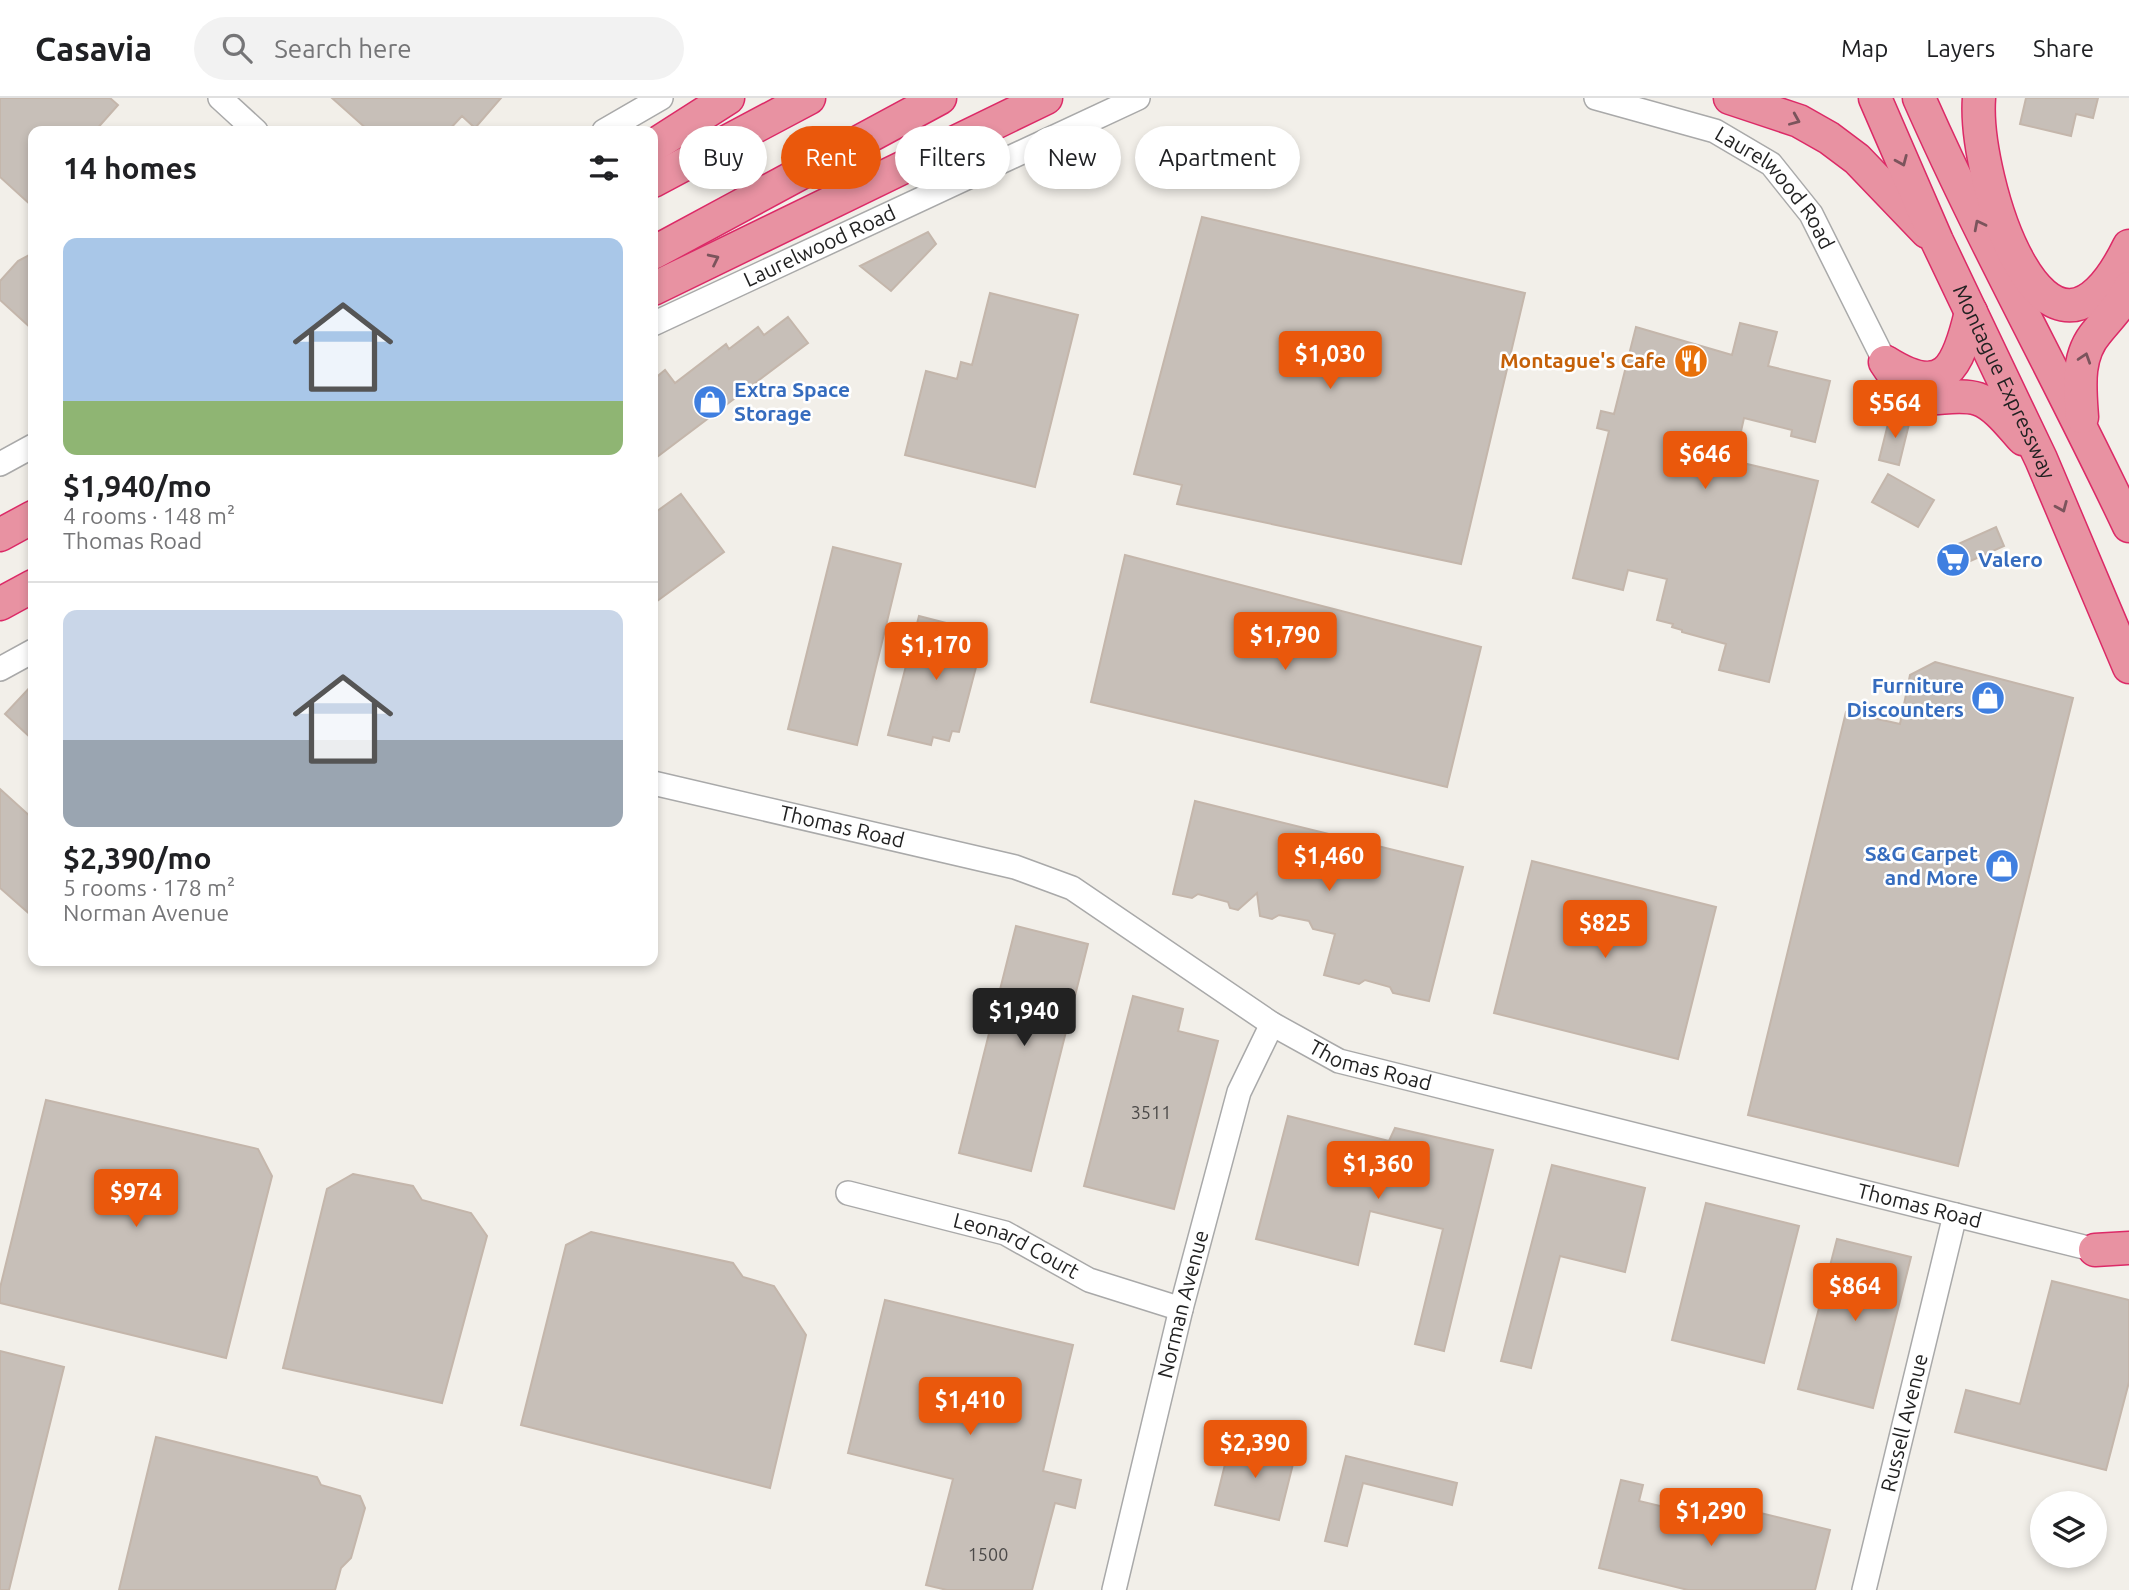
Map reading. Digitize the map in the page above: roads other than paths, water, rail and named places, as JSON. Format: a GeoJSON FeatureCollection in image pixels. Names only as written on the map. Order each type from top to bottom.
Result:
{"type":"FeatureCollection","features":[{"type":"Feature","properties":{"kind":"highway"},"geometry":{"type":"LineString","coordinates":[[658,143],[728,98]]}},
{"type":"Feature","properties":{"kind":"highway"},"geometry":{"type":"LineString","coordinates":[[658,178],[809,98]]}},
{"type":"Feature","properties":{"kind":"highway"},"geometry":{"type":"LineString","coordinates":[[658,250],[940,98]]}},
{"type":"Feature","properties":{"kind":"highway"},"geometry":{"type":"LineString","coordinates":[[658,287],[1006,120],[1046,98]]}},
{"type":"Feature","properties":{"kind":"highway"},"geometry":{"type":"LineString","coordinates":[[1006,120],[1048,108],[1070,98]]}},
{"type":"Feature","properties":{"kind":"highway"},"geometry":{"type":"LineString","coordinates":[[1730,98],[1800,121],[1829,138],[1857,159],[1892,199],[1937,241]]}},
{"type":"Feature","properties":{"kind":"highway","name":"Montague Expressway"},"geometry":{"type":"LineString","coordinates":[[1875,98],[1937,241],[2041,459],[2129,667]]}},
{"type":"Feature","properties":{"kind":"highway"},"geometry":{"type":"LineString","coordinates":[[1919,98],[1956,181],[2082,426],[2129,526]]}},
{"type":"Feature","properties":{"kind":"highway"},"geometry":{"type":"LineString","coordinates":[[1979,98],[1978,137],[1988,185],[2027,279],[2032,330]]}},
{"type":"Feature","properties":{"kind":"highway"},"geometry":{"type":"LineString","coordinates":[[2027,279],[2045,298],[2064,305],[2081,302],[2097,295],[2114,278],[2129,246]]}},
{"type":"Feature","properties":{"kind":"highway"},"geometry":{"type":"LineString","coordinates":[[2082,426],[2082,360],[2094,334],[2121,306],[2129,288]]}},
{"type":"Feature","properties":{"kind":"highway"},"geometry":{"type":"LineString","coordinates":[[1885,362],[1916,379],[1933,378],[1944,373],[1958,358],[1971,312]]}},
{"type":"Feature","properties":{"kind":"highway"},"geometry":{"type":"LineString","coordinates":[[1885,362],[1908,396],[1931,401],[1976,398],[1986,403],[2041,459]]}},
{"type":"Feature","properties":{"kind":"highway"},"geometry":{"type":"LineString","coordinates":[[0,535],[28,520]]}},
{"type":"Feature","properties":{"kind":"highway"},"geometry":{"type":"LineString","coordinates":[[0,604],[28,589]]}},
{"type":"Feature","properties":{"kind":"highway"},"geometry":{"type":"LineString","coordinates":[[2095,1250],[2129,1248]]}},
{"type":"Feature","properties":{"kind":"street"},"geometry":{"type":"LineString","coordinates":[[220,98],[251,126]]}},
{"type":"Feature","properties":{"kind":"street"},"geometry":{"type":"LineString","coordinates":[[613,126],[661,98]]}},
{"type":"Feature","properties":{"kind":"street","name":"Laurelwood Road"},"geometry":{"type":"LineString","coordinates":[[658,322],[1138,98]]}},
{"type":"Feature","properties":{"kind":"street","name":"Laurelwood Road"},"geometry":{"type":"LineString","coordinates":[[1596,98],[1715,131],[1771,164],[1811,214],[1885,362]]}},
{"type":"Feature","properties":{"kind":"street"},"geometry":{"type":"LineString","coordinates":[[0,464],[28,449]]}},
{"type":"Feature","properties":{"kind":"street"},"geometry":{"type":"LineString","coordinates":[[0,669],[28,654]]}},
{"type":"Feature","properties":{"kind":"street","name":"Thomas Road"},"geometry":{"type":"LineString","coordinates":[[658,784],[1015,867],[1072,888],[1272,1024],[1339,1061],[2129,1258]]}},
{"type":"Feature","properties":{"kind":"street","name":"Norman Avenue"},"geometry":{"type":"LineString","coordinates":[[1114,1590],[1181,1309],[1239,1092],[1272,1024]]}},
{"type":"Feature","properties":{"kind":"street","name":"Leonard Court"},"geometry":{"type":"LineString","coordinates":[[848,1193],[1004,1233],[1089,1280],[1181,1309]]}},
{"type":"Feature","properties":{"kind":"street","name":"Russell Avenue"},"geometry":{"type":"LineString","coordinates":[[1864,1590],[1955,1215]]}},
{"type":"Feature","properties":{"kind":"place","name":"Montague's Cafe"},"geometry":{"type":"Point","coordinates":[1691,361]}},
{"type":"Feature","properties":{"kind":"place","name":"Extra Space Storage"},"geometry":{"type":"Point","coordinates":[710,402]}},
{"type":"Feature","properties":{"kind":"place","name":"Valero"},"geometry":{"type":"Point","coordinates":[1953,560]}},
{"type":"Feature","properties":{"kind":"place","name":"Furniture Discounters"},"geometry":{"type":"Point","coordinates":[1988,698]}},
{"type":"Feature","properties":{"kind":"place","name":"S&G Carpet and More"},"geometry":{"type":"Point","coordinates":[2002,866]}}]}
